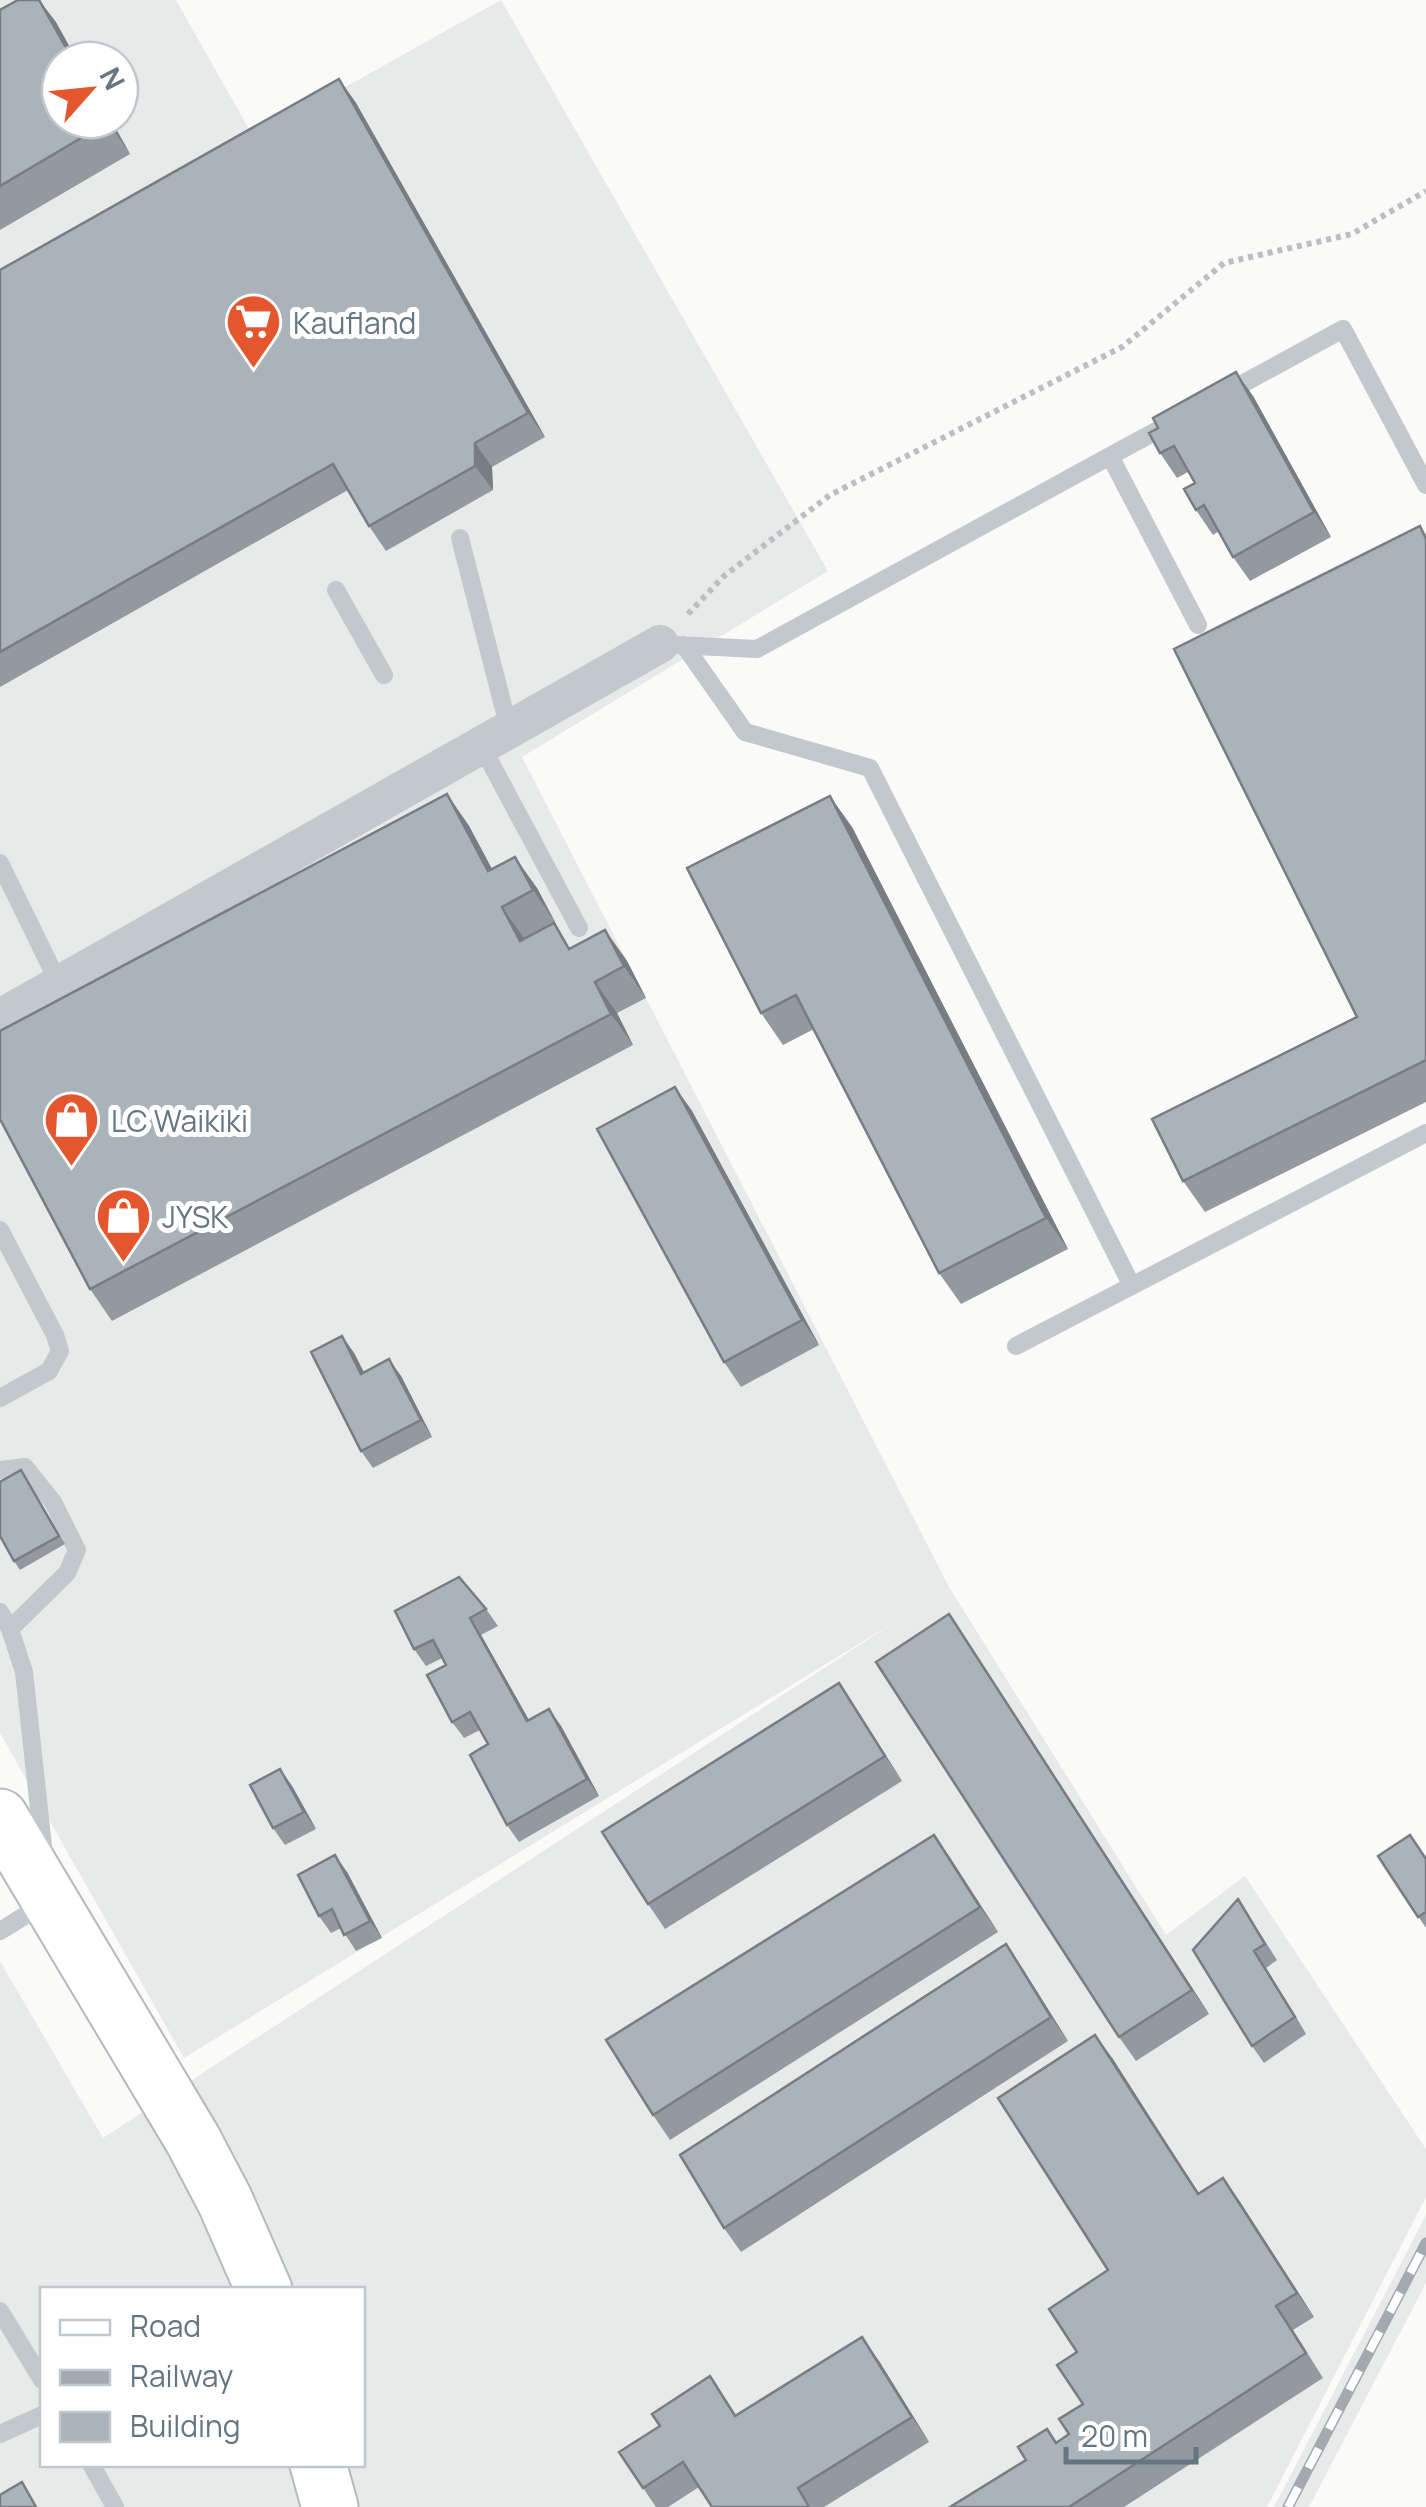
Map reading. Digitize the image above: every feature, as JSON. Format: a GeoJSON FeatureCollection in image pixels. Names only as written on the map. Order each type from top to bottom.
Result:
{"type":"FeatureCollection","features":[{"type":"Feature","properties":{"kind":"main road"},"geometry":{"type":"LineString","coordinates":[[0,1817],[192,2140],[225,2201],[263,2287]]}},
{"type":"Feature","properties":{"kind":"main road"},"geometry":{"type":"LineString","coordinates":[[319,2467],[330,2507]]}},
{"type":"Feature","properties":{"kind":"street"},"geometry":{"type":"LineString","coordinates":[[0,1018],[495,737],[672,644]]}},
{"type":"Feature","properties":{"kind":"lane"},"geometry":{"type":"LineString","coordinates":[[672,644],[757,649],[1343,330],[1426,486]]}},
{"type":"Feature","properties":{"kind":"lane"},"geometry":{"type":"LineString","coordinates":[[1110,456],[1198,625]]}},
{"type":"Feature","properties":{"kind":"lane"},"geometry":{"type":"LineString","coordinates":[[460,538],[495,737],[579,928]]}},
{"type":"Feature","properties":{"kind":"lane"},"geometry":{"type":"LineString","coordinates":[[336,590],[384,674]]}},
{"type":"Feature","properties":{"kind":"lane"},"geometry":{"type":"LineString","coordinates":[[672,644],[744,732],[870,768],[1132,1286]]}},
{"type":"Feature","properties":{"kind":"lane"},"geometry":{"type":"LineString","coordinates":[[0,863],[60,984]]}},
{"type":"Feature","properties":{"kind":"lane"},"geometry":{"type":"LineString","coordinates":[[1016,1346],[1426,1133]]}},
{"type":"Feature","properties":{"kind":"lane"},"geometry":{"type":"LineString","coordinates":[[0,1230],[60,1350],[49,1371],[0,1398]]}},
{"type":"Feature","properties":{"kind":"lane"},"geometry":{"type":"LineString","coordinates":[[0,1470],[26,1467],[53,1502],[77,1550],[66,1573],[10,1629]]}},
{"type":"Feature","properties":{"kind":"lane"},"geometry":{"type":"LineString","coordinates":[[0,1612],[24,1672],[50,1901],[0,1932]]}},
{"type":"Feature","properties":{"kind":"lane"},"geometry":{"type":"LineString","coordinates":[[0,2312],[40,2377]]}},
{"type":"Feature","properties":{"kind":"lane"},"geometry":{"type":"LineString","coordinates":[[0,2434],[40,2415]]}},
{"type":"Feature","properties":{"kind":"lane"},"geometry":{"type":"LineString","coordinates":[[93,2467],[114,2507]]}},
{"type":"Feature","properties":{"kind":"path"},"geometry":{"type":"LineString","coordinates":[[672,644],[724,576],[830,495],[1122,347],[1224,263],[1352,234],[1426,191]]}},
{"type":"Feature","properties":{"kind":"shaded area"},"geometry":{"type":"Polygon","coordinates":[[[0,0],[176,0],[254,138],[501,0],[828,571],[522,757],[949,1587],[1166,1935],[1245,1876],[1426,2149],[1426,2197],[1267,2507],[0,2507],[0,1961],[103,2138],[901,1618],[184,2058],[0,1733],[0,0]]]}},
{"type":"Feature","properties":{"kind":"shaded area"},"geometry":{"type":"Polygon","coordinates":[[[1426,2215],[1426,2283],[1309,2507],[1274,2507],[1426,2215]]]}},
{"type":"Feature","properties":{"kind":"building"},"geometry":{"type":"Polygon","coordinates":[[[18,0],[39,0],[62,40],[40,40],[40,140],[78,140],[0,186],[0,10],[18,0]]]}},
{"type":"Feature","properties":{"kind":"building","name":"Kaufland"},"geometry":{"type":"Polygon","coordinates":[[[339,79],[528,413],[475,443],[475,466],[369,526],[333,464],[0,652],[0,270],[339,79]]]}},
{"type":"Feature","properties":{"kind":"building"},"geometry":{"type":"Polygon","coordinates":[[[1236,372],[1314,512],[1233,557],[1204,505],[1196,510],[1184,489],[1195,483],[1174,446],[1160,453],[1149,433],[1158,428],[1153,418],[1236,372]]]}},
{"type":"Feature","properties":{"kind":"building"},"geometry":{"type":"Polygon","coordinates":[[[1420,526],[1426,539],[1426,1060],[1183,1181],[1152,1119],[1357,1017],[1174,649],[1420,526]]]}},
{"type":"Feature","properties":{"kind":"building"},"geometry":{"type":"Polygon","coordinates":[[[447,794],[488,871],[515,857],[533,890],[502,907],[520,941],[554,923],[569,949],[605,930],[624,966],[595,982],[611,1014],[90,1289],[0,1119],[0,1031],[447,794]]]}},
{"type":"Feature","properties":{"kind":"building"},"geometry":{"type":"Polygon","coordinates":[[[830,796],[1046,1218],[939,1273],[796,995],[761,1013],[687,868],[830,796]]]}},
{"type":"Feature","properties":{"kind":"building"},"geometry":{"type":"Polygon","coordinates":[[[675,1087],[802,1320],[724,1362],[597,1129],[675,1087]]]}},
{"type":"Feature","properties":{"kind":"building"},"geometry":{"type":"Polygon","coordinates":[[[342,1336],[361,1374],[389,1359],[421,1420],[361,1451],[311,1352],[342,1336]]]}},
{"type":"Feature","properties":{"kind":"building"},"geometry":{"type":"Polygon","coordinates":[[[21,1470],[59,1536],[14,1561],[0,1536],[0,1482],[21,1470]]]}},
{"type":"Feature","properties":{"kind":"building"},"geometry":{"type":"Polygon","coordinates":[[[459,1577],[486,1609],[470,1618],[527,1721],[549,1709],[587,1779],[507,1825],[470,1755],[488,1744],[470,1712],[452,1722],[427,1675],[446,1665],[433,1640],[414,1649],[395,1611],[459,1577]]]}},
{"type":"Feature","properties":{"kind":"building"},"geometry":{"type":"Polygon","coordinates":[[[949,1614],[1192,1990],[1119,2037],[876,1662],[949,1614]]]}},
{"type":"Feature","properties":{"kind":"building"},"geometry":{"type":"Polygon","coordinates":[[[839,1683],[885,1756],[648,1904],[602,1832],[839,1683]]]}},
{"type":"Feature","properties":{"kind":"building"},"geometry":{"type":"Polygon","coordinates":[[[280,1769],[304,1812],[273,1828],[250,1785],[280,1769]]]}},
{"type":"Feature","properties":{"kind":"building"},"geometry":{"type":"Polygon","coordinates":[[[934,1835],[980,1907],[653,2115],[606,2040],[934,1835]]]}},
{"type":"Feature","properties":{"kind":"building"},"geometry":{"type":"Polygon","coordinates":[[[1410,1835],[1426,1859],[1426,1912],[1418,1917],[1378,1856],[1410,1835]]]}},
{"type":"Feature","properties":{"kind":"building"},"geometry":{"type":"Polygon","coordinates":[[[335,1855],[370,1921],[344,1935],[332,1909],[319,1916],[298,1875],[335,1855]]]}},
{"type":"Feature","properties":{"kind":"building"},"geometry":{"type":"Polygon","coordinates":[[[1238,1899],[1265,1944],[1254,1951],[1295,2017],[1252,2046],[1193,1950],[1238,1899]]]}},
{"type":"Feature","properties":{"kind":"building"},"geometry":{"type":"Polygon","coordinates":[[[1006,1944],[1051,2017],[724,2228],[680,2155],[1006,1944]]]}},
{"type":"Feature","properties":{"kind":"building"},"geometry":{"type":"Polygon","coordinates":[[[1095,2035],[1198,2194],[1223,2178],[1297,2293],[1276,2306],[1306,2353],[1069,2507],[950,2507],[1026,2460],[1018,2447],[1047,2429],[1056,2443],[1069,2434],[1059,2419],[1083,2404],[1057,2365],[1077,2352],[1049,2309],[1108,2270],[998,2098],[1095,2035]]]}},
{"type":"Feature","properties":{"kind":"building"},"geometry":{"type":"Polygon","coordinates":[[[862,2337],[912,2417],[798,2488],[809,2507],[712,2507],[683,2462],[643,2488],[619,2452],[660,2426],[652,2414],[710,2376],[735,2416],[862,2337]]]}},
{"type":"Feature","properties":{"kind":"building"},"geometry":{"type":"Polygon","coordinates":[[[22,2482],[36,2507],[0,2507],[0,2495],[22,2482]]]}},
{"type":"Feature","properties":{"kind":"railway"},"geometry":{"type":"LineString","coordinates":[[1288,2507],[1426,2243]]}},
{"type":"Feature","properties":{"kind":"place","name":"Kaufland"},"geometry":{"type":"Point","coordinates":[254,371]}},
{"type":"Feature","properties":{"kind":"place","name":"LC Waikiki"},"geometry":{"type":"Point","coordinates":[72,1169]}},
{"type":"Feature","properties":{"kind":"place","name":"JYSK"},"geometry":{"type":"Point","coordinates":[123,1265]}}]}
